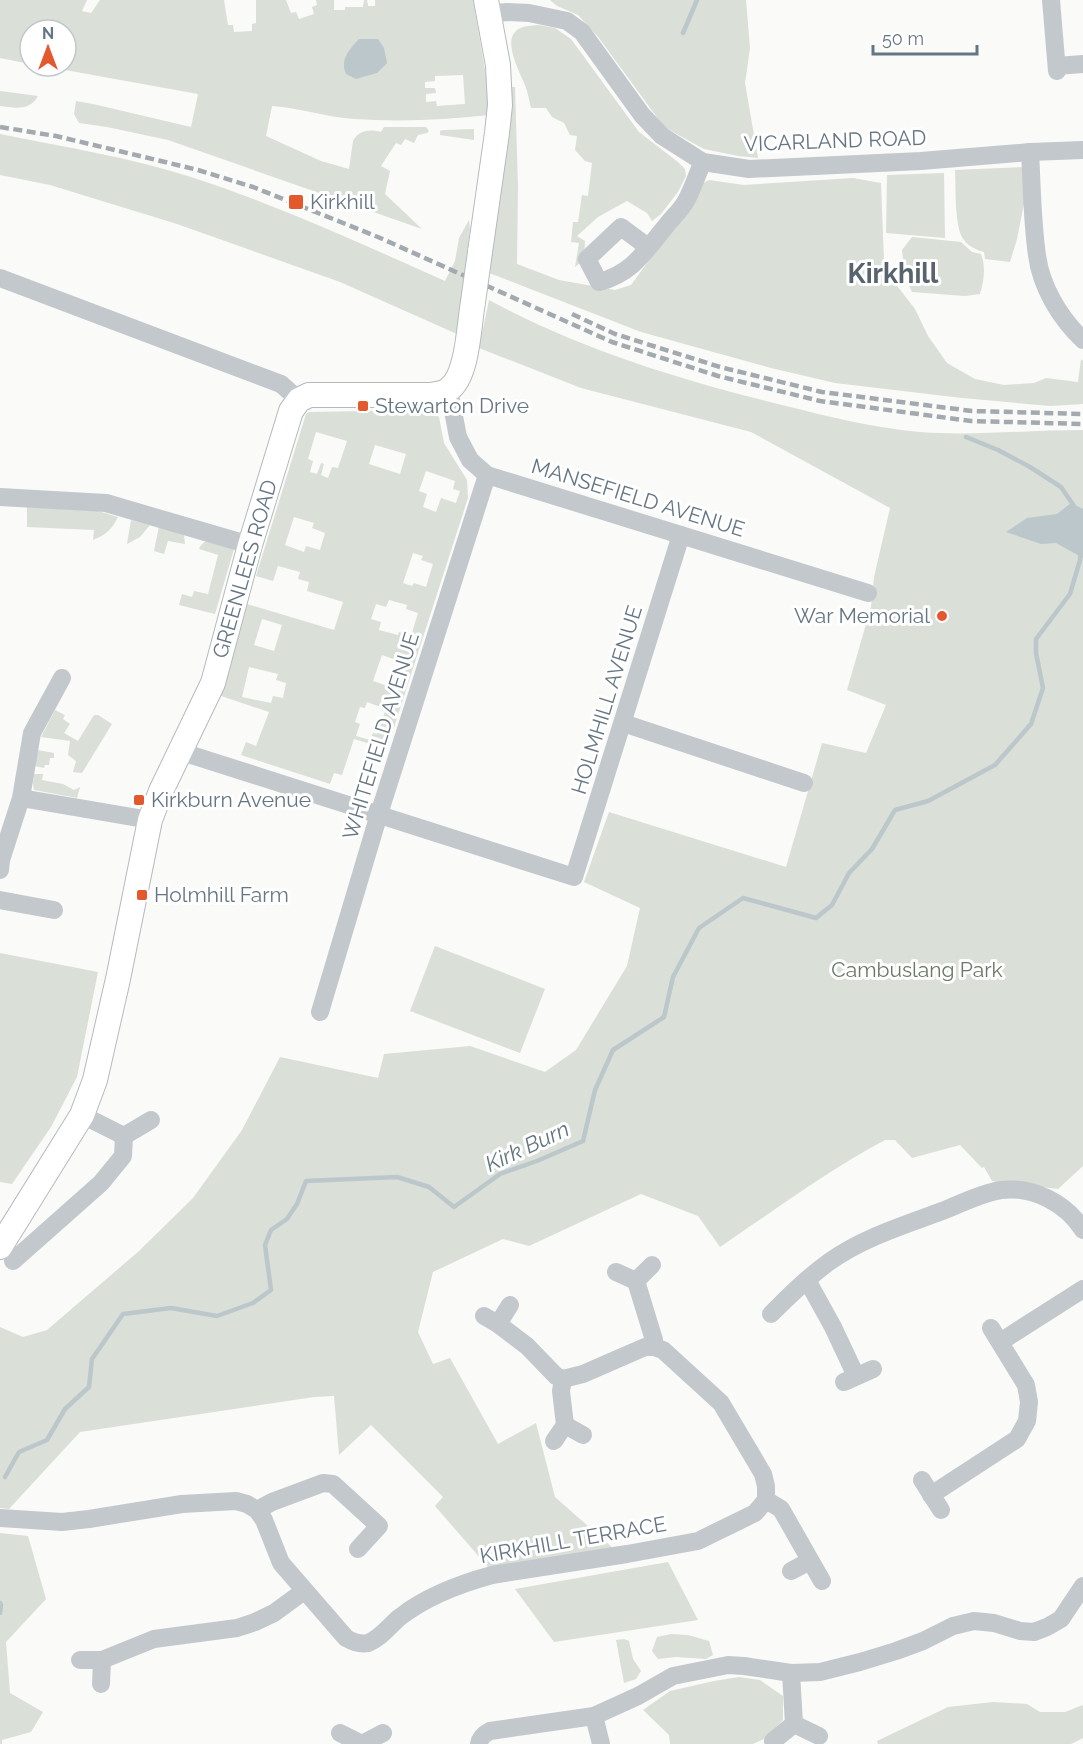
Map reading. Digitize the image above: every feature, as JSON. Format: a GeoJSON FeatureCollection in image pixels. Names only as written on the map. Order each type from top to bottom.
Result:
{"type":"FeatureCollection","features":[{"type":"Feature","properties":{"kind":"main road"},"geometry":{"type":"LineString","coordinates":[[299,400],[309,395],[431,395],[449,390],[459,377],[473,302],[500,105],[498,65],[487,7]]}},
{"type":"Feature","properties":{"kind":"main road","name":"GREENLEES ROAD"},"geometry":{"type":"LineString","coordinates":[[6,1254],[82,1115],[95,1080],[150,820],[179,751],[213,683],[250,545],[291,411],[299,400]]}},
{"type":"Feature","properties":{"kind":"street"},"geometry":{"type":"LineString","coordinates":[[1051,0],[1057,68],[1083,64]]}},
{"type":"Feature","properties":{"kind":"street","name":"VICARLAND ROAD"},"geometry":{"type":"LineString","coordinates":[[487,7],[567,21],[582,32],[642,116],[662,136],[703,162],[749,169],[1083,150]]}},
{"type":"Feature","properties":{"kind":"street"},"geometry":{"type":"LineString","coordinates":[[1030,152],[1037,257],[1043,280],[1054,304],[1070,327],[1083,340]]}},
{"type":"Feature","properties":{"kind":"street"},"geometry":{"type":"LineString","coordinates":[[648,247],[686,202],[703,162]]}},
{"type":"Feature","properties":{"kind":"street"},"geometry":{"type":"LineString","coordinates":[[0,279],[281,384],[299,400]]}},
{"type":"Feature","properties":{"kind":"street","name":"MANSEFIELD AVENUE"},"geometry":{"type":"LineString","coordinates":[[449,390],[458,437],[470,460],[487,475],[868,593]]}},
{"type":"Feature","properties":{"kind":"street","name":"WHITEFIELD AVENUE"},"geometry":{"type":"LineString","coordinates":[[320,1012],[487,475]]}},
{"type":"Feature","properties":{"kind":"street"},"geometry":{"type":"LineString","coordinates":[[0,497],[106,503],[250,545]]}},
{"type":"Feature","properties":{"kind":"street","name":"HOLMHILL AVENUE"},"geometry":{"type":"LineString","coordinates":[[380,814],[574,877],[681,535]]}},
{"type":"Feature","properties":{"kind":"street"},"geometry":{"type":"LineString","coordinates":[[0,870],[1,860],[21,798],[32,733],[62,678]]}},
{"type":"Feature","properties":{"kind":"street"},"geometry":{"type":"LineString","coordinates":[[623,723],[804,783]]}},
{"type":"Feature","properties":{"kind":"street"},"geometry":{"type":"LineString","coordinates":[[179,751],[380,814]]}},
{"type":"Feature","properties":{"kind":"street"},"geometry":{"type":"LineString","coordinates":[[21,798],[150,820]]}},
{"type":"Feature","properties":{"kind":"street"},"geometry":{"type":"LineString","coordinates":[[0,900],[54,910]]}},
{"type":"Feature","properties":{"kind":"street"},"geometry":{"type":"LineString","coordinates":[[82,1115],[124,1136]]}},
{"type":"Feature","properties":{"kind":"street"},"geometry":{"type":"LineString","coordinates":[[124,1136],[151,1120]]}},
{"type":"Feature","properties":{"kind":"street"},"geometry":{"type":"LineString","coordinates":[[6,1254],[101,1183],[123,1156],[124,1136]]}},
{"type":"Feature","properties":{"kind":"street"},"geometry":{"type":"LineString","coordinates":[[771,1314],[807,1280],[851,1248],[880,1233],[1000,1190],[1031,1192],[1047,1198],[1069,1213],[1083,1230]]}},
{"type":"Feature","properties":{"kind":"street"},"geometry":{"type":"LineString","coordinates":[[636,1281],[652,1265]]}},
{"type":"Feature","properties":{"kind":"street"},"geometry":{"type":"LineString","coordinates":[[616,1272],[636,1281],[654,1340],[654,1347]]}},
{"type":"Feature","properties":{"kind":"street"},"geometry":{"type":"LineString","coordinates":[[807,1280],[858,1376]]}},
{"type":"Feature","properties":{"kind":"street"},"geometry":{"type":"LineString","coordinates":[[941,1510],[927,1487],[1002,1450],[1017,1439],[1027,1421],[1029,1402],[1026,1385],[995,1335],[1083,1289]]}},
{"type":"Feature","properties":{"kind":"street"},"geometry":{"type":"LineString","coordinates":[[510,1305],[491,1320],[527,1346],[555,1376],[563,1379],[583,1374],[645,1347],[663,1350],[721,1403],[763,1474],[766,1500],[781,1509],[822,1581]]}},
{"type":"Feature","properties":{"kind":"street"},"geometry":{"type":"LineString","coordinates":[[554,1441],[565,1425],[561,1391],[563,1379]]}},
{"type":"Feature","properties":{"kind":"street"},"geometry":{"type":"LineString","coordinates":[[565,1425],[583,1436]]}},
{"type":"Feature","properties":{"kind":"street"},"geometry":{"type":"LineString","coordinates":[[0,1518],[62,1522],[182,1504],[236,1501],[248,1504],[257,1510],[322,1483],[333,1484],[379,1526],[358,1548]]}},
{"type":"Feature","properties":{"kind":"street","name":"KIRKHILL TERRACE"},"geometry":{"type":"LineString","coordinates":[[257,1510],[264,1520],[281,1563],[346,1638],[364,1644],[377,1639],[400,1617],[428,1599],[473,1580],[698,1541],[755,1513],[766,1500]]}},
{"type":"Feature","properties":{"kind":"street"},"geometry":{"type":"LineString","coordinates":[[791,1571],[810,1561]]}},
{"type":"Feature","properties":{"kind":"street"},"geometry":{"type":"LineString","coordinates":[[479,1744],[484,1734],[490,1731],[594,1716],[638,1696],[673,1676],[728,1665],[791,1673],[820,1672],[860,1662],[914,1644],[953,1626],[974,1622],[994,1623],[1020,1631],[1034,1632],[1060,1618],[1083,1586]]}},
{"type":"Feature","properties":{"kind":"street"},"geometry":{"type":"LineString","coordinates":[[80,1660],[102,1660],[154,1639],[237,1628],[274,1612],[304,1591]]}},
{"type":"Feature","properties":{"kind":"street"},"geometry":{"type":"LineString","coordinates":[[101,1684],[102,1660]]}},
{"type":"Feature","properties":{"kind":"street"},"geometry":{"type":"LineString","coordinates":[[791,1673],[794,1724]]}},
{"type":"Feature","properties":{"kind":"street"},"geometry":{"type":"LineString","coordinates":[[594,1716],[601,1744]]}},
{"type":"Feature","properties":{"kind":"street"},"geometry":{"type":"LineString","coordinates":[[794,1724],[819,1736]]}},
{"type":"Feature","properties":{"kind":"street"},"geometry":{"type":"LineString","coordinates":[[773,1741],[794,1724]]}},
{"type":"Feature","properties":{"kind":"street"},"geometry":{"type":"LineString","coordinates":[[340,1733],[362,1744],[383,1733]]}},
{"type":"Feature","properties":{"kind":"green space"},"geometry":{"type":"Polygon","coordinates":[[[0,0],[87,0],[82,11],[91,13],[100,0],[224,0],[228,25],[233,25],[234,32],[252,31],[252,24],[256,23],[256,0],[286,0],[291,13],[296,12],[299,19],[314,14],[312,7],[317,5],[316,0],[334,0],[334,10],[345,10],[345,7],[363,7],[364,0],[367,0],[368,6],[375,6],[375,0],[473,0],[488,87],[489,115],[422,120],[371,120],[344,118],[272,106],[266,136],[321,161],[349,169],[353,141],[362,133],[381,132],[384,127],[426,127],[429,131],[418,135],[414,143],[405,139],[401,145],[396,143],[381,166],[390,171],[385,194],[422,229],[168,140],[79,123],[74,114],[76,101],[191,127],[198,94],[78,72],[78,18],[18,18],[18,62],[0,58],[0,0]],[[463,75],[435,76],[435,81],[425,82],[425,88],[435,88],[436,93],[426,94],[426,102],[436,101],[437,106],[465,104],[463,75]]]}},
{"type":"Feature","properties":{"kind":"green space"},"geometry":{"type":"Polygon","coordinates":[[[550,0],[746,0],[750,48],[745,83],[758,158],[704,149],[664,127],[599,38],[578,15],[557,6],[550,0]]]}},
{"type":"Feature","properties":{"kind":"green space"},"geometry":{"type":"Polygon","coordinates":[[[539,25],[555,28],[571,39],[639,132],[685,169],[686,176],[678,192],[661,214],[652,221],[647,213],[627,201],[598,217],[577,236],[585,241],[584,260],[575,267],[579,243],[571,242],[573,222],[578,222],[582,195],[588,196],[592,163],[585,161],[575,150],[577,136],[570,135],[564,123],[552,117],[546,108],[531,108],[511,42],[512,36],[518,29],[539,25]]]}},
{"type":"Feature","properties":{"kind":"green space"},"geometry":{"type":"Polygon","coordinates":[[[507,87],[515,87],[518,187],[517,264],[559,280],[615,290],[631,285],[677,222],[682,221],[701,184],[709,180],[744,185],[853,178],[881,183],[884,261],[898,287],[915,309],[928,336],[947,363],[975,379],[1004,385],[1034,383],[1046,378],[1078,382],[1081,359],[1083,361],[1083,404],[1050,406],[835,383],[641,332],[484,271],[507,87]]]}},
{"type":"Feature","properties":{"kind":"green space"},"geometry":{"type":"Polygon","coordinates":[[[0,91],[38,96],[35,101],[26,106],[6,107],[0,106],[0,91]]]}},
{"type":"Feature","properties":{"kind":"green space"},"geometry":{"type":"Polygon","coordinates":[[[474,129],[474,140],[440,135],[440,131],[444,130],[474,129]]]}},
{"type":"Feature","properties":{"kind":"green space"},"geometry":{"type":"Polygon","coordinates":[[[0,134],[120,158],[191,177],[288,212],[445,281],[455,261],[459,238],[469,220],[470,229],[457,334],[340,282],[177,224],[50,185],[0,175],[0,134]]]}},
{"type":"Feature","properties":{"kind":"green space"},"geometry":{"type":"Polygon","coordinates":[[[1024,167],[1026,193],[1010,262],[985,259],[984,252],[968,244],[961,234],[957,217],[955,170],[1024,167]]]}},
{"type":"Feature","properties":{"kind":"green space"},"geometry":{"type":"Polygon","coordinates":[[[944,173],[945,238],[886,233],[887,175],[944,173]]]}},
{"type":"Feature","properties":{"kind":"green space"},"geometry":{"type":"Polygon","coordinates":[[[912,237],[961,242],[972,252],[981,254],[984,274],[980,294],[965,296],[912,292],[905,277],[902,250],[912,237]]]}},
{"type":"Feature","properties":{"kind":"green space","name":"Cambuslang Park"},"geometry":{"type":"Polygon","coordinates":[[[489,300],[560,334],[671,375],[836,418],[886,428],[940,433],[1083,430],[1083,1166],[1058,1189],[992,1181],[984,1167],[982,1168],[960,1145],[912,1158],[895,1140],[885,1140],[822,1178],[720,1247],[698,1216],[641,1194],[529,1246],[503,1239],[433,1272],[418,1332],[433,1364],[450,1358],[498,1444],[536,1423],[555,1497],[614,1549],[488,1567],[435,1506],[443,1497],[371,1425],[339,1455],[334,1396],[314,1397],[80,1432],[9,1509],[0,1508],[0,1327],[23,1337],[47,1330],[139,1251],[193,1198],[242,1130],[280,1057],[378,1078],[384,1054],[470,1046],[545,1072],[576,1050],[627,966],[640,908],[584,882],[609,812],[786,867],[822,743],[866,753],[886,705],[847,690],[871,607],[874,577],[890,508],[751,432],[581,388],[479,348],[489,300]]]}},
{"type":"Feature","properties":{"kind":"green space"},"geometry":{"type":"Polygon","coordinates":[[[423,410],[435,413],[439,417],[444,443],[467,480],[468,498],[387,749],[354,739],[342,775],[334,773],[330,784],[241,755],[246,742],[256,746],[269,712],[221,696],[247,604],[334,630],[343,602],[307,591],[309,582],[298,579],[300,572],[278,566],[273,581],[256,576],[306,414],[309,412],[423,410]],[[316,432],[308,459],[313,461],[310,472],[317,474],[321,463],[324,464],[321,475],[328,478],[332,467],[338,468],[347,441],[316,432]],[[375,445],[369,464],[400,474],[406,454],[375,445]],[[426,471],[419,491],[427,494],[423,507],[436,512],[441,498],[456,503],[460,491],[453,489],[455,481],[426,471]],[[294,517],[285,545],[304,552],[306,546],[320,550],[325,533],[312,528],[314,523],[294,517]],[[413,553],[403,583],[412,586],[414,583],[426,587],[433,564],[421,560],[423,556],[413,553]],[[389,600],[386,607],[376,604],[371,619],[381,622],[379,630],[411,636],[418,613],[406,609],[407,605],[389,600]],[[262,619],[254,645],[274,651],[282,625],[262,619]],[[382,655],[373,681],[394,688],[402,662],[382,655]],[[249,667],[242,697],[271,703],[273,696],[283,698],[286,683],[276,680],[278,674],[249,667]],[[367,702],[365,708],[360,707],[355,722],[360,724],[356,736],[370,740],[373,733],[377,734],[386,709],[367,702]]]}},
{"type":"Feature","properties":{"kind":"green space"},"geometry":{"type":"Polygon","coordinates":[[[27,507],[98,511],[118,517],[108,531],[93,540],[94,530],[27,527],[27,507]]]}},
{"type":"Feature","properties":{"kind":"green space"},"geometry":{"type":"Polygon","coordinates":[[[131,520],[150,525],[140,537],[127,544],[131,520]]]}},
{"type":"Feature","properties":{"kind":"green space"},"geometry":{"type":"Polygon","coordinates":[[[159,526],[182,533],[185,544],[168,541],[164,554],[154,551],[159,526]]]}},
{"type":"Feature","properties":{"kind":"green space"},"geometry":{"type":"Polygon","coordinates":[[[206,541],[234,549],[215,614],[179,605],[182,594],[192,597],[194,591],[208,594],[218,555],[199,549],[206,541]]]}},
{"type":"Feature","properties":{"kind":"green space"},"geometry":{"type":"Polygon","coordinates":[[[55,710],[65,715],[63,719],[70,724],[64,733],[78,741],[94,715],[112,724],[82,773],[73,772],[76,761],[68,755],[70,741],[41,737],[55,710]]]}},
{"type":"Feature","properties":{"kind":"green space"},"geometry":{"type":"Polygon","coordinates":[[[38,750],[54,753],[54,758],[50,758],[49,765],[45,765],[44,768],[35,766],[38,750]]]}},
{"type":"Feature","properties":{"kind":"green space"},"geometry":{"type":"Polygon","coordinates":[[[34,774],[43,774],[42,780],[63,784],[74,790],[80,787],[77,798],[34,790],[34,774]]]}},
{"type":"Feature","properties":{"kind":"green space"},"geometry":{"type":"Polygon","coordinates":[[[435,946],[545,989],[520,1053],[410,1011],[435,946]]]}},
{"type":"Feature","properties":{"kind":"green space"},"geometry":{"type":"Polygon","coordinates":[[[0,953],[98,972],[77,1077],[51,1127],[12,1184],[0,1182],[0,953]]]}},
{"type":"Feature","properties":{"kind":"green space"},"geometry":{"type":"Polygon","coordinates":[[[0,1533],[28,1536],[46,1599],[6,1642],[10,1693],[43,1712],[31,1732],[2,1740],[2,1744],[0,1744],[0,1533]]]}},
{"type":"Feature","properties":{"kind":"green space"},"geometry":{"type":"Polygon","coordinates":[[[668,1562],[698,1620],[554,1642],[515,1589],[668,1562]]]}},
{"type":"Feature","properties":{"kind":"green space"},"geometry":{"type":"Polygon","coordinates":[[[671,1634],[688,1635],[709,1641],[713,1655],[706,1659],[676,1657],[658,1659],[652,1651],[657,1637],[671,1634]]]}},
{"type":"Feature","properties":{"kind":"green space"},"geometry":{"type":"Polygon","coordinates":[[[616,1640],[629,1641],[633,1659],[641,1671],[636,1679],[624,1683],[616,1640]]]}},
{"type":"Feature","properties":{"kind":"green space"},"geometry":{"type":"Polygon","coordinates":[[[739,1677],[760,1680],[783,1696],[783,1720],[766,1738],[753,1744],[670,1744],[669,1735],[643,1710],[670,1691],[739,1677]]]}},
{"type":"Feature","properties":{"kind":"green space"},"geometry":{"type":"Polygon","coordinates":[[[993,1702],[1027,1704],[1040,1712],[1065,1712],[1083,1705],[1083,1738],[1071,1744],[878,1744],[877,1741],[948,1707],[993,1702]]]}},
{"type":"Feature","properties":{"kind":"shaded area"},"geometry":{"type":"Polygon","coordinates":[[[359,39],[378,39],[384,48],[387,63],[377,73],[356,79],[346,74],[344,64],[349,51],[359,39]]]}},
{"type":"Feature","properties":{"kind":"shaded area"},"geometry":{"type":"Polygon","coordinates":[[[1071,503],[1083,509],[1083,558],[1056,543],[1041,544],[1006,532],[1027,518],[1057,514],[1071,503]]]}},
{"type":"Feature","properties":{"kind":"waterway","name":"Kirk Burn"},"geometry":{"type":"LineString","coordinates":[[683,33],[697,0]]}},
{"type":"Feature","properties":{"kind":"waterway","name":"Kirk Burn"},"geometry":{"type":"LineString","coordinates":[[966,437],[998,450],[1030,467],[1061,487],[1074,506]]}},
{"type":"Feature","properties":{"kind":"waterway","name":"Kirk Burn"},"geometry":{"type":"LineString","coordinates":[[5,1477],[19,1452],[47,1440],[65,1409],[89,1387],[92,1359],[123,1314],[171,1308],[217,1316],[253,1303],[271,1290],[265,1245],[271,1230],[287,1219],[297,1204],[306,1181],[397,1177],[429,1187],[454,1207],[500,1174],[583,1141],[595,1090],[613,1050],[664,1017],[673,977],[699,928],[743,898],[816,918],[832,905],[849,873],[872,849],[895,810],[928,801],[995,765],[1031,724],[1043,688],[1036,653],[1036,639],[1070,594],[1081,552]]}},
{"type":"Feature","properties":{"kind":"waterway","name":"Kirk Burn"},"geometry":{"type":"LineString","coordinates":[[0,1603],[0,1613]]}},
{"type":"Feature","properties":{"kind":"railway"},"geometry":{"type":"LineString","coordinates":[[0,127],[56,136],[198,170],[253,187],[378,237],[612,342],[718,376],[820,401],[971,421],[1083,424]]}},
{"type":"Feature","properties":{"kind":"railway"},"geometry":{"type":"LineString","coordinates":[[572,314],[615,334],[720,367],[822,392],[972,411],[1083,414]]}},
{"type":"Feature","properties":{"kind":"place","name":"Kirkhill"},"geometry":{"type":"Point","coordinates":[296,202]}},
{"type":"Feature","properties":{"kind":"place","name":"Stewarton Drive"},"geometry":{"type":"Point","coordinates":[363,406]}},
{"type":"Feature","properties":{"kind":"place","name":"War Memorial"},"geometry":{"type":"Point","coordinates":[942,616]}},
{"type":"Feature","properties":{"kind":"place","name":"Kirkburn Avenue"},"geometry":{"type":"Point","coordinates":[139,800]}},
{"type":"Feature","properties":{"kind":"place","name":"Holmhill Farm"},"geometry":{"type":"Point","coordinates":[142,895]}},
{"type":"Feature","properties":{"kind":"district","name":"Kirkhill"},"geometry":{"type":"Point","coordinates":[893,274]}}]}
